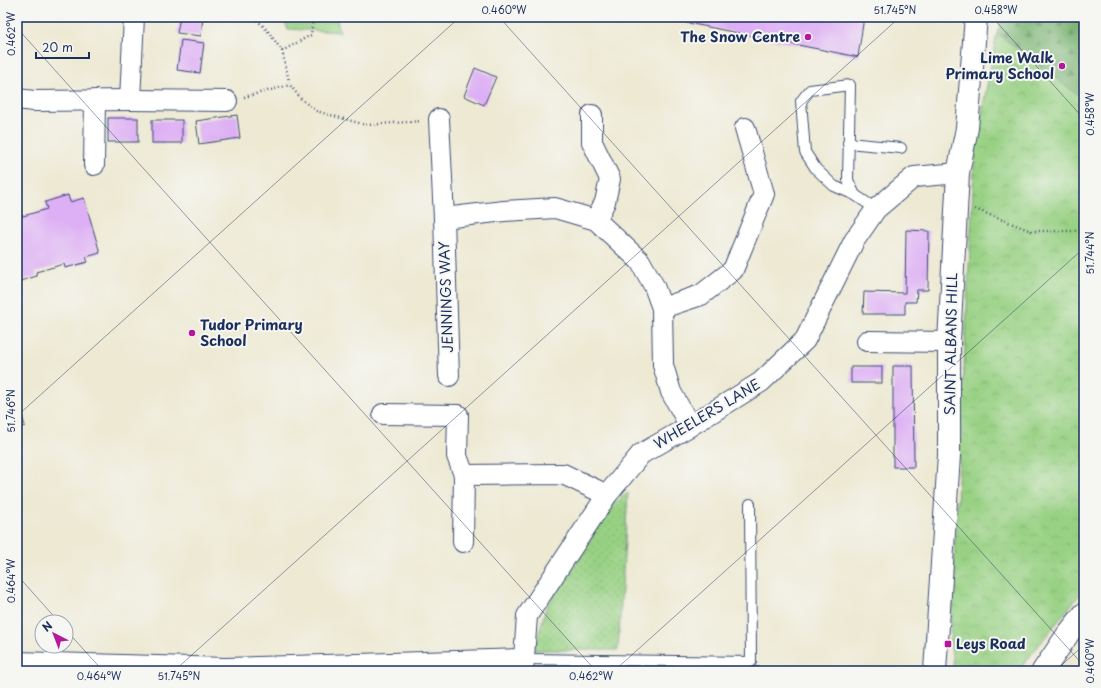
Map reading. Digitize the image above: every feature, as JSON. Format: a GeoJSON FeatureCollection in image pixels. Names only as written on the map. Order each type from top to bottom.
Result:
{"type":"FeatureCollection","features":[{"type":"Feature","properties":{"kind":"street"},"geometry":{"type":"LineString","coordinates":[[130,100],[134,17]]}},
{"type":"Feature","properties":{"kind":"street","name":"SAINT ALBANS HILL"},"geometry":{"type":"LineString","coordinates":[[937,668],[949,455],[949,342],[958,173],[967,128],[976,17]]}},
{"type":"Feature","properties":{"kind":"street"},"geometry":{"type":"LineString","coordinates":[[17,98],[34,101],[227,101]]}},
{"type":"Feature","properties":{"kind":"street"},"geometry":{"type":"LineString","coordinates":[[94,165],[95,100]]}},
{"type":"Feature","properties":{"kind":"street"},"geometry":{"type":"LineString","coordinates":[[592,116],[592,142],[610,179],[605,202],[596,220]]}},
{"type":"Feature","properties":{"kind":"street","name":"JENNINGS WAY"},"geometry":{"type":"LineString","coordinates":[[439,119],[449,376]]}},
{"type":"Feature","properties":{"kind":"street"},"geometry":{"type":"LineString","coordinates":[[662,308],[701,295],[733,270],[764,194],[745,128]]}},
{"type":"Feature","properties":{"kind":"street","name":"WHEELERS LANE"},"geometry":{"type":"LineString","coordinates":[[523,665],[527,616],[607,495],[641,454],[690,426],[761,382],[805,340],[854,241],[876,209],[914,177],[958,173]]}},
{"type":"Feature","properties":{"kind":"street"},"geometry":{"type":"LineString","coordinates":[[444,218],[504,211],[555,208],[596,220],[640,261],[654,286],[662,308],[663,365],[671,392],[690,426]]}},
{"type":"Feature","properties":{"kind":"street"},"geometry":{"type":"LineString","coordinates":[[867,341],[949,342]]}},
{"type":"Feature","properties":{"kind":"street"},"geometry":{"type":"LineString","coordinates":[[384,414],[458,415],[457,456],[464,475],[463,542]]}},
{"type":"Feature","properties":{"kind":"street"},"geometry":{"type":"LineString","coordinates":[[464,475],[563,474],[607,495]]}},
{"type":"Feature","properties":{"kind":"street"},"geometry":{"type":"LineString","coordinates":[[1043,671],[1068,634],[1084,614]]}},
{"type":"Feature","properties":{"kind":"street"},"geometry":{"type":"LineString","coordinates":[[17,662],[226,669],[523,665]]}},
{"type":"Feature","properties":{"kind":"lane"},"geometry":{"type":"LineString","coordinates":[[855,195],[848,180],[850,85],[810,90],[801,100],[805,152],[816,169],[834,186],[855,195],[876,209]]}},
{"type":"Feature","properties":{"kind":"lane"},"geometry":{"type":"LineString","coordinates":[[848,143],[901,148]]}},
{"type":"Feature","properties":{"kind":"lane"},"geometry":{"type":"LineString","coordinates":[[523,665],[751,662],[750,504]]}},
{"type":"Feature","properties":{"kind":"path"},"geometry":{"type":"LineString","coordinates":[[254,17],[267,30],[282,51],[290,85],[301,99],[316,111],[366,126],[439,119]]}},
{"type":"Feature","properties":{"kind":"path"},"geometry":{"type":"LineString","coordinates":[[282,51],[311,35],[313,17]]}},
{"type":"Feature","properties":{"kind":"path"},"geometry":{"type":"LineString","coordinates":[[227,101],[290,85]]}},
{"type":"Feature","properties":{"kind":"path"},"geometry":{"type":"LineString","coordinates":[[957,202],[1031,231],[1072,231],[1084,229]]}},
{"type":"Feature","properties":{"kind":"green space"},"geometry":{"type":"Polygon","coordinates":[[[282,17],[336,17],[340,32],[288,29],[282,17]]]}},
{"type":"Feature","properties":{"kind":"green space"},"geometry":{"type":"Polygon","coordinates":[[[1002,17],[1084,17],[1084,110],[975,150],[997,33],[1002,17]]]}},
{"type":"Feature","properties":{"kind":"green space"},"geometry":{"type":"Polygon","coordinates":[[[997,33],[1084,100],[1084,589],[1018,671],[954,671],[950,640],[975,150],[997,33]]]}},
{"type":"Feature","properties":{"kind":"green space"},"geometry":{"type":"Polygon","coordinates":[[[628,493],[618,650],[534,650],[547,605],[560,588],[589,542],[608,507],[628,493]]]}},
{"type":"Feature","properties":{"kind":"building"},"geometry":{"type":"Polygon","coordinates":[[[180,17],[203,17],[201,36],[177,33],[180,17]]]}},
{"type":"Feature","properties":{"kind":"building","name":"The Snow Centre"},"geometry":{"type":"Polygon","coordinates":[[[658,17],[864,17],[858,57],[658,17]]]}},
{"type":"Feature","properties":{"kind":"building"},"geometry":{"type":"Polygon","coordinates":[[[181,40],[204,43],[200,73],[177,70],[181,40]]]}},
{"type":"Feature","properties":{"kind":"building"},"geometry":{"type":"Polygon","coordinates":[[[475,68],[496,77],[484,105],[464,96],[475,68]]]}},
{"type":"Feature","properties":{"kind":"building"},"geometry":{"type":"Polygon","coordinates":[[[237,115],[240,138],[199,144],[196,121],[237,115]]]}},
{"type":"Feature","properties":{"kind":"building"},"geometry":{"type":"Polygon","coordinates":[[[108,118],[138,118],[138,142],[108,142],[108,118]]]}},
{"type":"Feature","properties":{"kind":"building"},"geometry":{"type":"Polygon","coordinates":[[[152,120],[182,120],[182,143],[152,143],[152,120]]]}},
{"type":"Feature","properties":{"kind":"building"},"geometry":{"type":"Polygon","coordinates":[[[68,195],[70,202],[84,198],[100,253],[86,257],[88,262],[65,268],[64,264],[36,272],[37,276],[17,282],[17,208],[20,217],[47,209],[45,202],[68,195]]]}},
{"type":"Feature","properties":{"kind":"building"},"geometry":{"type":"Polygon","coordinates":[[[906,230],[929,231],[928,290],[917,290],[916,302],[905,302],[905,314],[863,314],[864,292],[905,293],[906,230]]]}},
{"type":"Feature","properties":{"kind":"building"},"geometry":{"type":"Polygon","coordinates":[[[893,366],[913,366],[914,467],[893,467],[893,366]]]}},
{"type":"Feature","properties":{"kind":"building"},"geometry":{"type":"Polygon","coordinates":[[[851,367],[882,367],[882,383],[851,383],[851,367]]]}},
{"type":"Feature","properties":{"kind":"building"},"geometry":{"type":"Polygon","coordinates":[[[17,399],[25,426],[17,428],[17,399]]]}},
{"type":"Feature","properties":{"kind":"building"},"geometry":{"type":"Polygon","coordinates":[[[685,667],[759,667],[759,671],[685,671],[685,667]]]}},
{"type":"Feature","properties":{"kind":"place","name":"The Snow Centre"},"geometry":{"type":"Point","coordinates":[808,37]}},
{"type":"Feature","properties":{"kind":"place","name":"Lime Walk Primary School"},"geometry":{"type":"Point","coordinates":[1062,66]}},
{"type":"Feature","properties":{"kind":"place","name":"Tudor Primary School"},"geometry":{"type":"Point","coordinates":[192,333]}},
{"type":"Feature","properties":{"kind":"place","name":"Leys Road"},"geometry":{"type":"Point","coordinates":[948,644]}}]}
